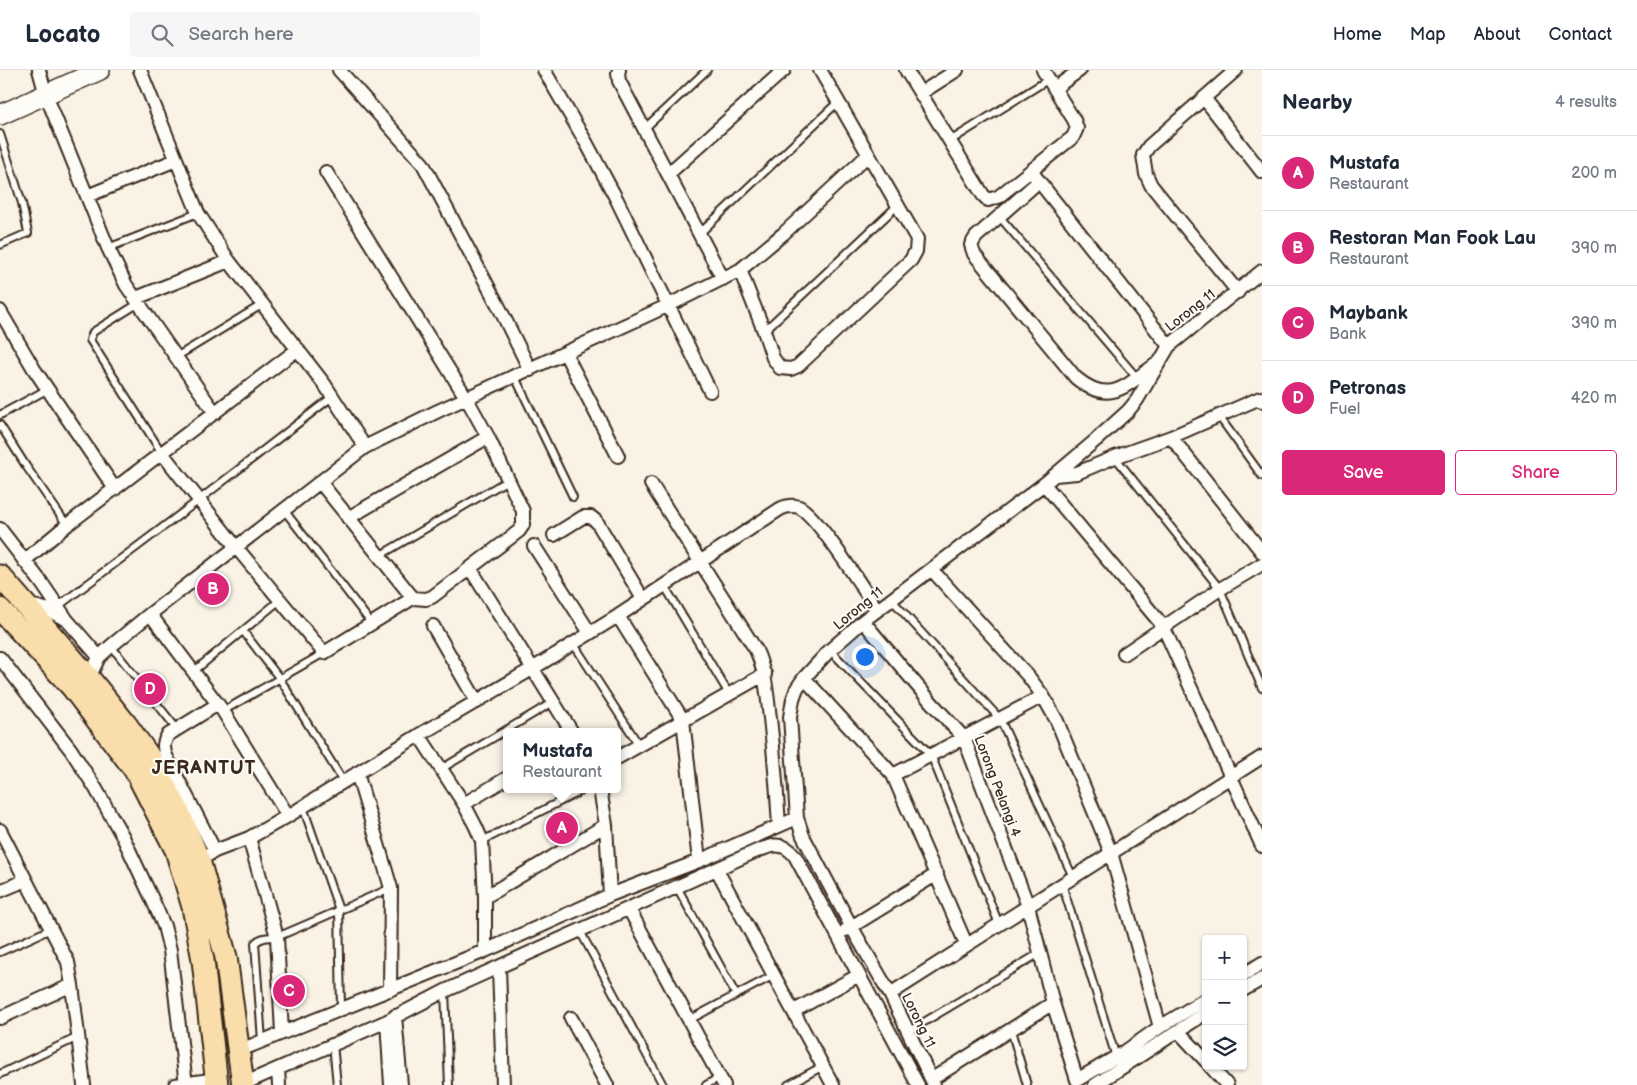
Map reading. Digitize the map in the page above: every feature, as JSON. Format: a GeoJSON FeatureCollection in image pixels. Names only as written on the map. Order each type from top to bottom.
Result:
{"type":"FeatureCollection","features":[{"type":"Feature","properties":{"kind":"main road"},"geometry":{"type":"LineString","coordinates":[[7,595],[27,638],[72,687],[135,770],[176,850],[193,907],[202,960],[217,1082]]}},
{"type":"Feature","properties":{"kind":"main road"},"geometry":{"type":"LineString","coordinates":[[7,595],[89,678],[125,722],[148,755],[207,855],[226,957],[243,1085]]}},
{"type":"Feature","properties":{"kind":"main road"},"geometry":{"type":"LineString","coordinates":[[0,630],[27,638]]}},
{"type":"Feature","properties":{"kind":"street"},"geometry":{"type":"LineString","coordinates":[[39,70],[46,95],[108,248],[126,285],[215,413]]}},
{"type":"Feature","properties":{"kind":"street"},"geometry":{"type":"LineString","coordinates":[[0,115],[100,70]]}},
{"type":"Feature","properties":{"kind":"street"},"geometry":{"type":"LineString","coordinates":[[140,70],[198,213],[229,261],[298,349],[365,447]]}},
{"type":"Feature","properties":{"kind":"street"},"geometry":{"type":"LineString","coordinates":[[339,70],[424,164],[530,370]]}},
{"type":"Feature","properties":{"kind":"street"},"geometry":{"type":"LineString","coordinates":[[544,70],[608,184],[710,391]]}},
{"type":"Feature","properties":{"kind":"street"},"geometry":{"type":"LineString","coordinates":[[619,70],[619,82],[723,279]]}},
{"type":"Feature","properties":{"kind":"street"},"geometry":{"type":"LineString","coordinates":[[668,174],[784,70]]}},
{"type":"Feature","properties":{"kind":"street"},"geometry":{"type":"LineString","coordinates":[[740,270],[777,364],[780,368],[792,369],[798,366],[911,260],[916,251],[917,238],[820,70]]}},
{"type":"Feature","properties":{"kind":"street"},"geometry":{"type":"LineString","coordinates":[[906,70],[983,195],[988,200],[998,197],[1073,137],[1077,128],[1074,120],[1049,79],[1080,70]]}},
{"type":"Feature","properties":{"kind":"street"},"geometry":{"type":"LineString","coordinates":[[921,93],[957,70]]}},
{"type":"Feature","properties":{"kind":"street"},"geometry":{"type":"LineString","coordinates":[[1236,70],[1149,146],[1143,156],[1146,174],[1151,185],[1238,292]]}},
{"type":"Feature","properties":{"kind":"street"},"geometry":{"type":"LineString","coordinates":[[1204,98],[1261,169]]}},
{"type":"Feature","properties":{"kind":"street"},"geometry":{"type":"LineString","coordinates":[[89,678],[99,657],[111,646],[365,447],[740,270],[868,155]]}},
{"type":"Feature","properties":{"kind":"street"},"geometry":{"type":"LineString","coordinates":[[87,196],[176,160]]}},
{"type":"Feature","properties":{"kind":"street"},"geometry":{"type":"LineString","coordinates":[[1030,170],[1169,346]]}},
{"type":"Feature","properties":{"kind":"street"},"geometry":{"type":"LineString","coordinates":[[162,453],[236,547],[324,653],[413,598],[426,599],[432,597],[519,531],[522,525],[523,511],[488,437],[467,399],[326,172]]}},
{"type":"Feature","properties":{"kind":"street"},"geometry":{"type":"LineString","coordinates":[[1039,181],[976,237],[971,245],[974,254],[1076,378],[1092,389],[1101,392],[1119,390],[1161,361]]}},
{"type":"Feature","properties":{"kind":"street"},"geometry":{"type":"LineString","coordinates":[[137,301],[229,261]]}},
{"type":"Feature","properties":{"kind":"street","name":"Lorong 11"},"geometry":{"type":"LineString","coordinates":[[933,1082],[890,994],[803,836],[797,818],[790,717],[797,688],[830,650],[863,621],[1044,484],[1128,411],[1146,387],[1169,346],[1262,271]]}},
{"type":"Feature","properties":{"kind":"street"},"geometry":{"type":"LineString","coordinates":[[0,312],[48,389],[115,489]]}},
{"type":"Feature","properties":{"kind":"street"},"geometry":{"type":"LineString","coordinates":[[24,561],[67,525],[298,349]]}},
{"type":"Feature","properties":{"kind":"street"},"geometry":{"type":"LineString","coordinates":[[565,353],[618,456]]}},
{"type":"Feature","properties":{"kind":"street"},"geometry":{"type":"LineString","coordinates":[[1055,475],[1078,473],[1261,399]]}},
{"type":"Feature","properties":{"kind":"street"},"geometry":{"type":"LineString","coordinates":[[348,518],[488,437]]}},
{"type":"Feature","properties":{"kind":"street"},"geometry":{"type":"LineString","coordinates":[[1171,437],[1262,552]]}},
{"type":"Feature","properties":{"kind":"street"},"geometry":{"type":"LineString","coordinates":[[320,482],[413,598]]}},
{"type":"Feature","properties":{"kind":"street"},"geometry":{"type":"LineString","coordinates":[[651,484],[756,650],[765,674],[780,826]]}},
{"type":"Feature","properties":{"kind":"street"},"geometry":{"type":"LineString","coordinates":[[1044,484],[1163,626],[1262,846]]}},
{"type":"Feature","properties":{"kind":"street"},"geometry":{"type":"LineString","coordinates":[[220,708],[168,736],[164,742],[166,756],[207,855],[249,838],[288,816],[419,735],[532,669],[618,616],[780,509],[794,506],[801,508],[819,527],[878,610]]}},
{"type":"Feature","properties":{"kind":"street"},"geometry":{"type":"LineString","coordinates":[[554,535],[583,517],[591,517],[597,522],[642,600]]}},
{"type":"Feature","properties":{"kind":"street"},"geometry":{"type":"LineString","coordinates":[[0,529],[41,582],[67,620],[99,657]]}},
{"type":"Feature","properties":{"kind":"street"},"geometry":{"type":"LineString","coordinates":[[534,546],[590,633]]}},
{"type":"Feature","properties":{"kind":"street"},"geometry":{"type":"LineString","coordinates":[[1124,654],[1163,626],[1262,564]]}},
{"type":"Feature","properties":{"kind":"street"},"geometry":{"type":"LineString","coordinates":[[470,568],[569,728]]}},
{"type":"Feature","properties":{"kind":"street"},"geometry":{"type":"LineString","coordinates":[[932,570],[1028,676],[1044,696],[1057,721],[1111,853],[1160,1027]]}},
{"type":"Feature","properties":{"kind":"street"},"geometry":{"type":"LineString","coordinates":[[7,595],[46,609],[67,620]]}},
{"type":"Feature","properties":{"kind":"street"},"geometry":{"type":"LineString","coordinates":[[150,614],[220,708],[288,816]]}},
{"type":"Feature","properties":{"kind":"street"},"geometry":{"type":"LineString","coordinates":[[618,616],[683,720],[699,861]]}},
{"type":"Feature","properties":{"kind":"street","name":"Lorong Pelangi 4"},"geometry":{"type":"LineString","coordinates":[[863,621],[964,738],[1028,906],[1074,1083]]}},
{"type":"Feature","properties":{"kind":"street"},"geometry":{"type":"LineString","coordinates":[[433,626],[476,702]]}},
{"type":"Feature","properties":{"kind":"street"},"geometry":{"type":"LineString","coordinates":[[0,658],[71,750],[96,789],[123,837],[164,926],[170,950],[182,1084],[217,1082]]}},
{"type":"Feature","properties":{"kind":"street"},"geometry":{"type":"LineString","coordinates":[[621,756],[765,674]]}},
{"type":"Feature","properties":{"kind":"street"},"geometry":{"type":"LineString","coordinates":[[804,678],[893,775],[966,944]]}},
{"type":"Feature","properties":{"kind":"street"},"geometry":{"type":"LineString","coordinates":[[893,775],[1044,696]]}},
{"type":"Feature","properties":{"kind":"street"},"geometry":{"type":"LineString","coordinates":[[419,735],[464,804],[482,841],[485,951]]}},
{"type":"Feature","properties":{"kind":"street"},"geometry":{"type":"LineString","coordinates":[[890,994],[1262,757]]}},
{"type":"Feature","properties":{"kind":"street"},"geometry":{"type":"LineString","coordinates":[[357,773],[391,888],[390,990]]}},
{"type":"Feature","properties":{"kind":"street"},"geometry":{"type":"LineString","coordinates":[[464,804],[503,780]]}},
{"type":"Feature","properties":{"kind":"street"},"geometry":{"type":"LineString","coordinates":[[601,793],[606,825],[610,895]]}},
{"type":"Feature","properties":{"kind":"street"},"geometry":{"type":"LineString","coordinates":[[238,1051],[485,951],[610,895],[699,861],[797,818]]}},
{"type":"Feature","properties":{"kind":"street"},"geometry":{"type":"LineString","coordinates":[[485,897],[606,825]]}},
{"type":"Feature","properties":{"kind":"street"},"geometry":{"type":"LineString","coordinates":[[0,830],[68,962],[84,1085]]}},
{"type":"Feature","properties":{"kind":"street"},"geometry":{"type":"LineString","coordinates":[[249,838],[277,937],[282,1033]]}},
{"type":"Feature","properties":{"kind":"street"},"geometry":{"type":"LineString","coordinates":[[243,1085],[391,1019],[445,991],[767,847],[783,845],[790,849],[795,856],[918,1085]]}},
{"type":"Feature","properties":{"kind":"street"},"geometry":{"type":"LineString","coordinates":[[717,870],[833,1085]]}},
{"type":"Feature","properties":{"kind":"street"},"geometry":{"type":"LineString","coordinates":[[838,936],[851,926],[937,874]]}},
{"type":"Feature","properties":{"kind":"street"},"geometry":{"type":"LineString","coordinates":[[0,891],[26,880]]}},
{"type":"Feature","properties":{"kind":"street"},"geometry":{"type":"LineString","coordinates":[[629,909],[722,1081]]}},
{"type":"Feature","properties":{"kind":"street"},"geometry":{"type":"LineString","coordinates":[[572,912],[580,931]]}},
{"type":"Feature","properties":{"kind":"street"},"geometry":{"type":"LineString","coordinates":[[1247,972],[1262,962]]}},
{"type":"Feature","properties":{"kind":"street"},"geometry":{"type":"LineString","coordinates":[[499,967],[503,1085]]}},
{"type":"Feature","properties":{"kind":"street"},"geometry":{"type":"LineString","coordinates":[[794,1011],[859,975]]}},
{"type":"Feature","properties":{"kind":"street"},"geometry":{"type":"LineString","coordinates":[[1247,988],[1262,979]]}},
{"type":"Feature","properties":{"kind":"street"},"geometry":{"type":"LineString","coordinates":[[0,1018],[72,985]]}},
{"type":"Feature","properties":{"kind":"street"},"geometry":{"type":"LineString","coordinates":[[1074,1083],[1160,1027],[1202,1002]]}},
{"type":"Feature","properties":{"kind":"street"},"geometry":{"type":"LineString","coordinates":[[933,1082],[1052,1003]]}},
{"type":"Feature","properties":{"kind":"street"},"geometry":{"type":"LineString","coordinates":[[1095,1085],[1202,1015]]}},
{"type":"Feature","properties":{"kind":"street"},"geometry":{"type":"LineString","coordinates":[[571,1018],[607,1085]]}},
{"type":"Feature","properties":{"kind":"street"},"geometry":{"type":"LineString","coordinates":[[390,1085],[391,1019]]}},
{"type":"Feature","properties":{"kind":"street"},"geometry":{"type":"LineString","coordinates":[[391,1019],[401,1085]]}},
{"type":"Feature","properties":{"kind":"street"},"geometry":{"type":"LineString","coordinates":[[1178,1030],[1202,1057]]}},
{"type":"Feature","properties":{"kind":"street"},"geometry":{"type":"LineString","coordinates":[[278,1069],[279,1085]]}},
{"type":"Feature","properties":{"kind":"street"},"geometry":{"type":"LineString","coordinates":[[1214,1070],[1227,1085]]}},
{"type":"Feature","properties":{"kind":"lane"},"geometry":{"type":"LineString","coordinates":[[644,128],[707,70]]}},
{"type":"Feature","properties":{"kind":"lane"},"geometry":{"type":"LineString","coordinates":[[950,141],[1049,79]]}},
{"type":"Feature","properties":{"kind":"lane"},"geometry":{"type":"LineString","coordinates":[[699,234],[838,102]]}},
{"type":"Feature","properties":{"kind":"lane"},"geometry":{"type":"LineString","coordinates":[[0,134],[22,203],[28,233],[0,245]]}},
{"type":"Feature","properties":{"kind":"lane"},"geometry":{"type":"LineString","coordinates":[[764,331],[898,205]]}},
{"type":"Feature","properties":{"kind":"lane"},"geometry":{"type":"LineString","coordinates":[[108,248],[198,213]]}},
{"type":"Feature","properties":{"kind":"lane"},"geometry":{"type":"LineString","coordinates":[[999,216],[1146,387]]}},
{"type":"Feature","properties":{"kind":"lane"},"geometry":{"type":"LineString","coordinates":[[137,301],[93,332],[90,340],[162,453]]}},
{"type":"Feature","properties":{"kind":"lane"},"geometry":{"type":"LineString","coordinates":[[176,357],[263,304]]}},
{"type":"Feature","properties":{"kind":"lane"},"geometry":{"type":"LineString","coordinates":[[515,376],[573,497]]}},
{"type":"Feature","properties":{"kind":"lane"},"geometry":{"type":"LineString","coordinates":[[0,416],[48,389]]}},
{"type":"Feature","properties":{"kind":"lane"},"geometry":{"type":"LineString","coordinates":[[57,607],[332,397]]}},
{"type":"Feature","properties":{"kind":"lane"},"geometry":{"type":"LineString","coordinates":[[1218,415],[1262,476]]}},
{"type":"Feature","properties":{"kind":"lane"},"geometry":{"type":"LineString","coordinates":[[0,426],[67,525]]}},
{"type":"Feature","properties":{"kind":"lane"},"geometry":{"type":"LineString","coordinates":[[1115,457],[1220,589],[1262,688]]}},
{"type":"Feature","properties":{"kind":"lane"},"geometry":{"type":"LineString","coordinates":[[379,556],[508,480]]}},
{"type":"Feature","properties":{"kind":"lane"},"geometry":{"type":"LineString","coordinates":[[284,510],[372,624]]}},
{"type":"Feature","properties":{"kind":"lane"},"geometry":{"type":"LineString","coordinates":[[664,586],[729,694]]}},
{"type":"Feature","properties":{"kind":"lane"},"geometry":{"type":"LineString","coordinates":[[193,672],[280,600]]}},
{"type":"Feature","properties":{"kind":"lane"},"geometry":{"type":"LineString","coordinates":[[892,600],[1000,719],[1067,880],[1116,1057]]}},
{"type":"Feature","properties":{"kind":"lane"},"geometry":{"type":"LineString","coordinates":[[243,631],[280,679],[343,782]]}},
{"type":"Feature","properties":{"kind":"lane"},"geometry":{"type":"LineString","coordinates":[[573,643],[639,745]]}},
{"type":"Feature","properties":{"kind":"lane"},"geometry":{"type":"LineString","coordinates":[[111,646],[178,730]]}},
{"type":"Feature","properties":{"kind":"lane"},"geometry":{"type":"LineString","coordinates":[[830,650],[931,755],[999,924]]}},
{"type":"Feature","properties":{"kind":"lane"},"geometry":{"type":"LineString","coordinates":[[220,708],[280,679],[324,653]]}},
{"type":"Feature","properties":{"kind":"lane"},"geometry":{"type":"LineString","coordinates":[[510,728],[553,702]]}},
{"type":"Feature","properties":{"kind":"lane"},"geometry":{"type":"LineString","coordinates":[[441,769],[503,732]]}},
{"type":"Feature","properties":{"kind":"lane"},"geometry":{"type":"LineString","coordinates":[[482,841],[577,793]]}},
{"type":"Feature","properties":{"kind":"lane"},"geometry":{"type":"LineString","coordinates":[[303,806],[339,910],[341,1010]]}},
{"type":"Feature","properties":{"kind":"lane"},"geometry":{"type":"LineString","coordinates":[[677,887],[736,995]]}},
{"type":"Feature","properties":{"kind":"lane"},"geometry":{"type":"LineString","coordinates":[[262,1041],[255,943],[265,938],[277,937],[391,888]]}},
{"type":"Feature","properties":{"kind":"lane"},"geometry":{"type":"LineString","coordinates":[[0,952],[51,929]]}},
{"type":"Feature","properties":{"kind":"lane"},"geometry":{"type":"LineString","coordinates":[[580,931],[663,1085]]}},
{"type":"Feature","properties":{"kind":"lane"},"geometry":{"type":"LineString","coordinates":[[909,1031],[1040,953]]}},
{"type":"Feature","properties":{"kind":"lane"},"geometry":{"type":"LineString","coordinates":[[689,1020],[774,975]]}},
{"type":"Feature","properties":{"kind":"lane"},"geometry":{"type":"LineString","coordinates":[[445,991],[449,1085]]}},
{"type":"Feature","properties":{"kind":"lane"},"geometry":{"type":"LineString","coordinates":[[1011,1030],[1028,1085]]}},
{"type":"Feature","properties":{"kind":"lane"},"geometry":{"type":"LineString","coordinates":[[0,1074],[78,1038]]}},
{"type":"Feature","properties":{"kind":"lane"},"geometry":{"type":"LineString","coordinates":[[333,1044],[336,1085]]}},
{"type":"Feature","properties":{"kind":"lane"},"geometry":{"type":"LineString","coordinates":[[788,1085],[823,1066]]}},
{"type":"Feature","properties":{"kind":"lane"},"geometry":{"type":"LineString","coordinates":[[706,1085],[722,1081]]}},
{"type":"Feature","properties":{"kind":"place","name":"Restoran Man Fook Lau"},"geometry":{"type":"Point","coordinates":[213,589]}},
{"type":"Feature","properties":{"kind":"place","name":"Petronas"},"geometry":{"type":"Point","coordinates":[150,689]}},
{"type":"Feature","properties":{"kind":"place","name":"Mustafa"},"geometry":{"type":"Point","coordinates":[562,828]}},
{"type":"Feature","properties":{"kind":"place","name":"Maybank"},"geometry":{"type":"Point","coordinates":[289,991]}},
{"type":"Feature","properties":{"kind":"district","name":"JERANTUT"},"geometry":{"type":"Point","coordinates":[204,767]}}]}
